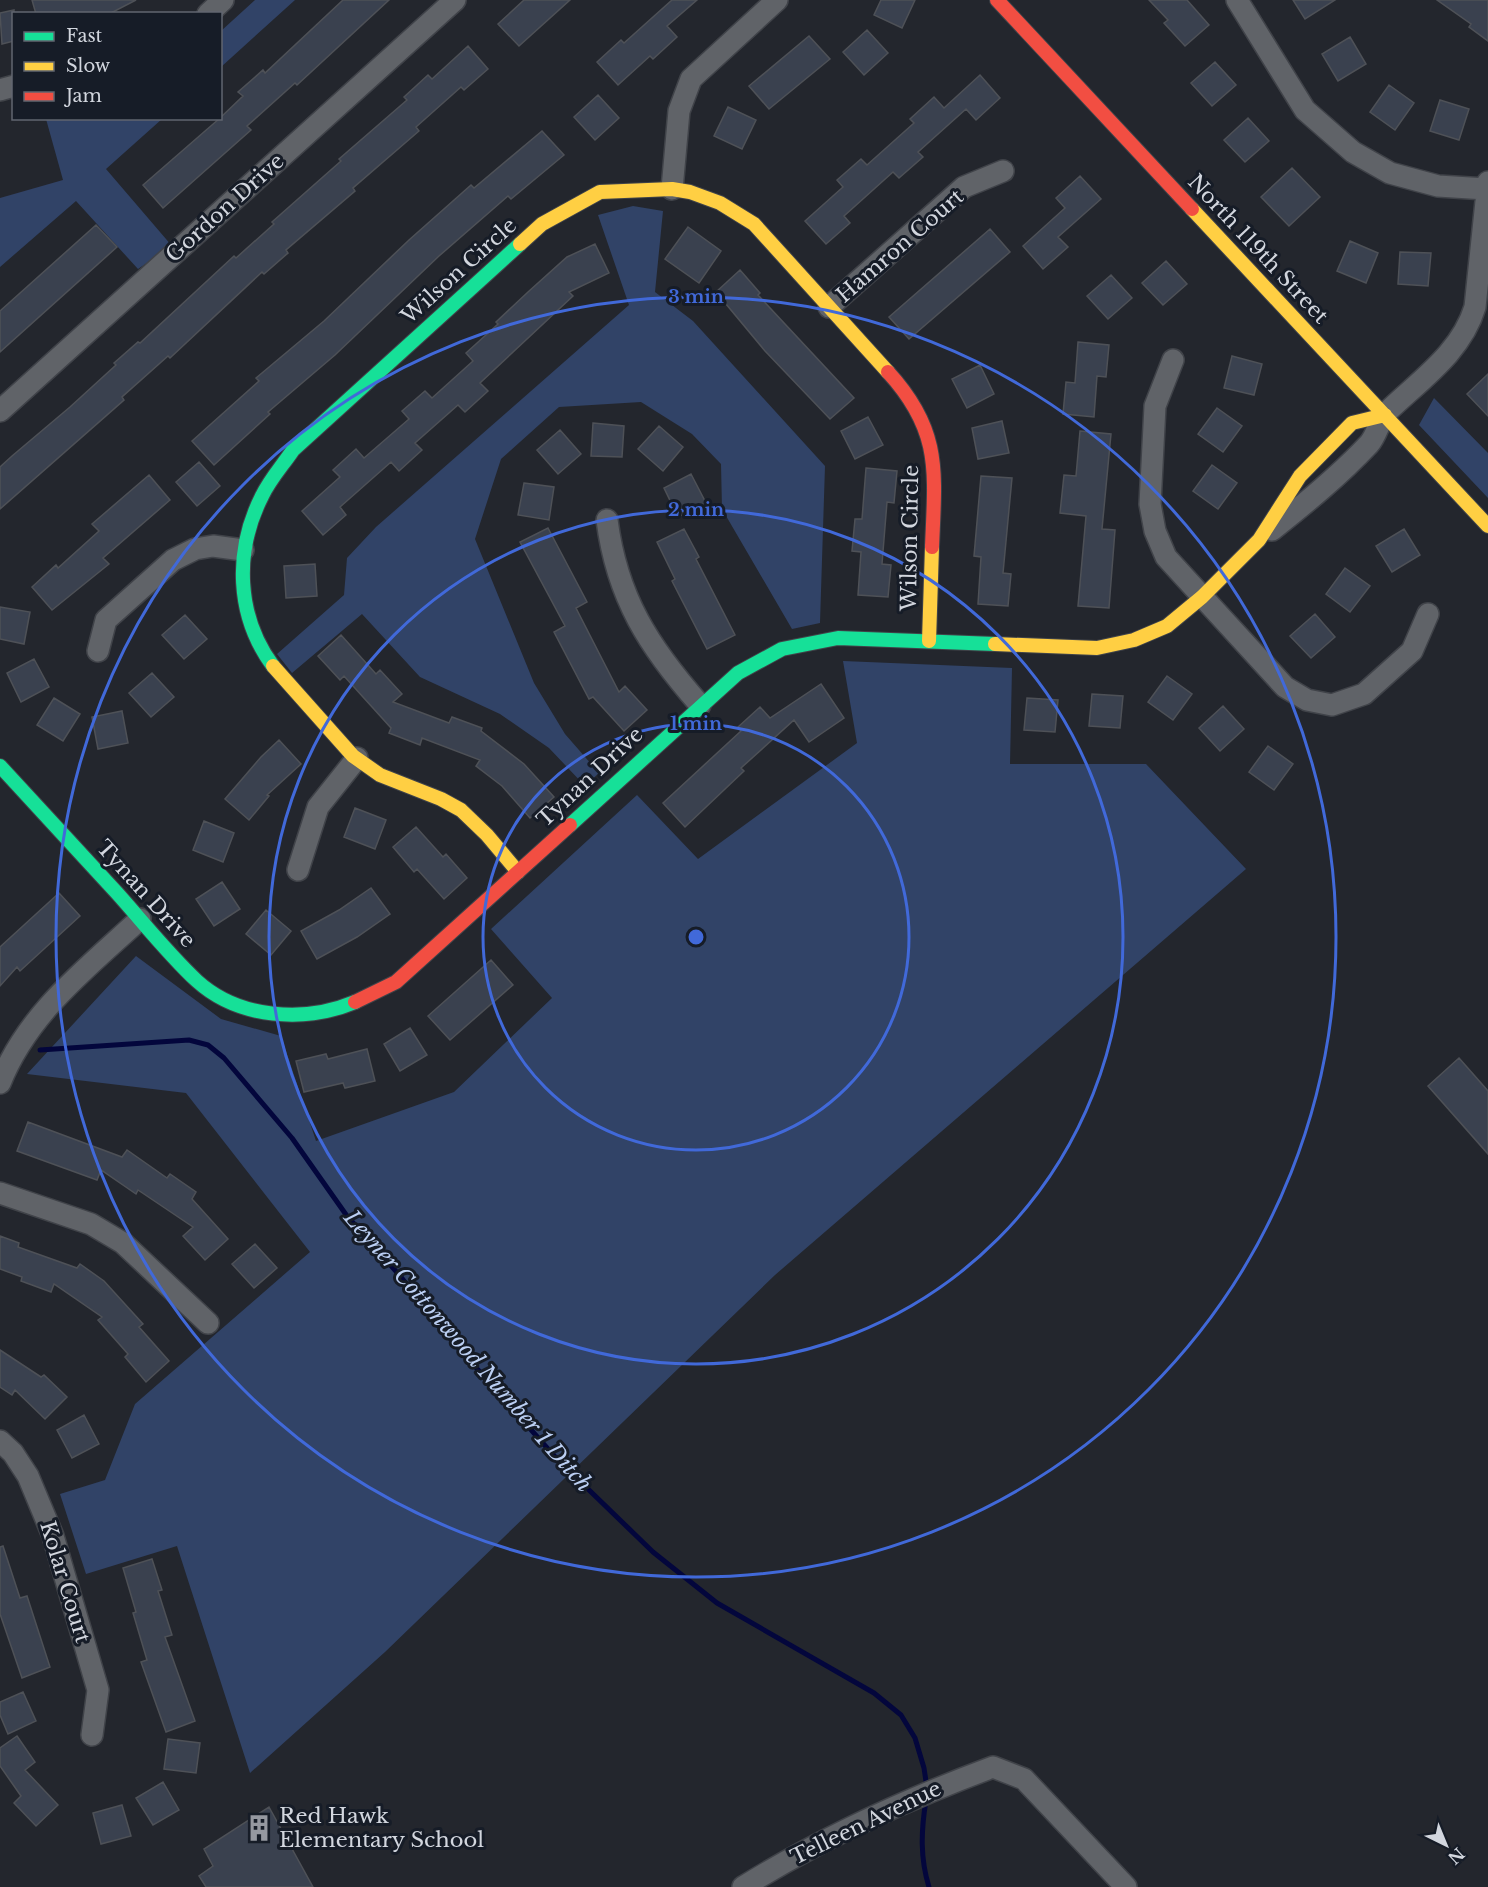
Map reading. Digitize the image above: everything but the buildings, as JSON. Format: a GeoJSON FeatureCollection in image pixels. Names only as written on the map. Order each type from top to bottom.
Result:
{"type":"FeatureCollection","features":[{"type":"Feature","properties":{"kind":"street"},"geometry":{"type":"LineString","coordinates":[[210,12],[223,0]]}},
{"type":"Feature","properties":{"kind":"street"},"geometry":{"type":"LineString","coordinates":[[672,189],[679,111],[691,79],[777,0]]}},
{"type":"Feature","properties":{"kind":"street","name":"North 119th Street"},"geometry":{"type":"LineString","coordinates":[[997,0],[1488,526]]}},
{"type":"Feature","properties":{"kind":"street"},"geometry":{"type":"LineString","coordinates":[[1236,0],[1305,110],[1353,153],[1390,173],[1438,186],[1487,186],[1481,311],[1457,345],[1385,415],[1371,441],[1318,493],[1259,540]]}},
{"type":"Feature","properties":{"kind":"street","name":"Gordon Drive"},"geometry":{"type":"LineString","coordinates":[[0,411],[450,2]]}},
{"type":"Feature","properties":{"kind":"street","name":"Hamron Court"},"geometry":{"type":"LineString","coordinates":[[830,307],[964,187],[1003,171]]}},
{"type":"Feature","properties":{"kind":"street","name":"Wilson Circle"},"geometry":{"type":"LineString","coordinates":[[518,872],[478,826],[452,804],[391,780],[370,769],[277,672],[259,646],[249,620],[243,580],[243,550],[249,523],[262,493],[293,450],[542,224],[600,192],[672,189],[690,192],[720,203],[754,224],[906,392],[926,428],[935,465],[929,641]]}},
{"type":"Feature","properties":{"kind":"street"},"geometry":{"type":"LineString","coordinates":[[1173,360],[1155,406],[1150,504],[1155,531],[1166,557],[1285,687],[1307,700],[1332,705],[1364,694],[1412,651],[1428,615]]}},
{"type":"Feature","properties":{"kind":"street"},"geometry":{"type":"LineString","coordinates":[[607,520],[612,557],[634,616],[656,652],[700,705]]}},
{"type":"Feature","properties":{"kind":"street","name":"Tynan Drive"},"geometry":{"type":"LineString","coordinates":[[0,766],[179,964],[198,982],[220,996],[254,1011],[292,1017],[330,1013],[364,1000],[396,982],[700,705],[738,673],[782,649],[838,638],[1097,648],[1134,640],[1167,626],[1203,597],[1259,540]]}},
{"type":"Feature","properties":{"kind":"street"},"geometry":{"type":"LineString","coordinates":[[98,651],[106,620],[173,560],[195,549],[213,546],[243,550]]}},
{"type":"Feature","properties":{"kind":"street"},"geometry":{"type":"LineString","coordinates":[[298,870],[318,807],[357,758]]}},
{"type":"Feature","properties":{"kind":"street"},"geometry":{"type":"LineString","coordinates":[[0,1083],[27,1031],[48,1004],[140,919]]}},
{"type":"Feature","properties":{"kind":"street"},"geometry":{"type":"LineString","coordinates":[[0,1193],[91,1224],[123,1243],[208,1323]]}},
{"type":"Feature","properties":{"kind":"street","name":"Kolar Court"},"geometry":{"type":"LineString","coordinates":[[0,1441],[13,1453],[28,1476],[53,1536],[98,1690],[92,1735]]}},
{"type":"Feature","properties":{"kind":"street","name":"Telleen Avenue"},"geometry":{"type":"LineString","coordinates":[[743,1887],[797,1854],[927,1791],[993,1767],[1024,1779],[1126,1887]]}},
{"type":"Feature","properties":{"kind":"shaded area"},"geometry":{"type":"Polygon","coordinates":[[[255,0],[295,0],[222,66],[222,30],[255,0]]]}},
{"type":"Feature","properties":{"kind":"shaded area"},"geometry":{"type":"Polygon","coordinates":[[[46,120],[161,120],[106,169],[172,246],[138,269],[76,201],[0,267],[0,198],[63,180],[46,120]]]}},
{"type":"Feature","properties":{"kind":"shaded area"},"geometry":{"type":"Polygon","coordinates":[[[633,206],[663,211],[655,292],[693,321],[825,466],[820,623],[792,629],[722,509],[721,464],[692,434],[641,402],[559,407],[501,459],[475,539],[534,683],[565,734],[599,773],[585,786],[549,748],[500,714],[420,677],[362,614],[292,673],[277,654],[344,595],[347,558],[376,527],[629,305],[598,215],[633,206]]]}},
{"type":"Feature","properties":{"kind":"shaded area"},"geometry":{"type":"Polygon","coordinates":[[[1434,398],[1488,453],[1488,498],[1419,425],[1434,398]]]}},
{"type":"Feature","properties":{"kind":"shaded area"},"geometry":{"type":"Polygon","coordinates":[[[843,661],[1012,668],[1010,764],[1146,764],[1246,869],[775,1275],[385,1652],[250,1773],[177,1546],[86,1574],[60,1494],[105,1480],[135,1404],[310,1252],[186,1093],[27,1074],[136,956],[221,1019],[281,1036],[316,1141],[454,1092],[552,998],[491,929],[637,795],[698,859],[857,743],[843,661]]]}},
{"type":"Feature","properties":{"kind":"waterway","name":"Leyner Cottonwood Number 1 Ditch"},"geometry":{"type":"LineString","coordinates":[[40,1050],[189,1040],[208,1045],[224,1058],[292,1138],[347,1216],[401,1277],[434,1320],[556,1458],[653,1552],[717,1603],[874,1693],[901,1715],[915,1738],[927,1788]]}},
{"type":"Feature","properties":{"kind":"waterway","name":"Leyner Cottonwood Number 1 Ditch"},"geometry":{"type":"LineString","coordinates":[[926,1800],[922,1844],[929,1887]]}},
{"type":"Feature","properties":{"kind":"traffic: fast"},"geometry":{"type":"LineString","coordinates":[[273,666],[252,626],[243,583],[243,561],[247,539],[253,517],[265,490],[293,450],[520,244]]}},
{"type":"Feature","properties":{"kind":"traffic: fast"},"geometry":{"type":"LineString","coordinates":[[570,825],[738,673],[782,649],[838,638],[995,644]]}},
{"type":"Feature","properties":{"kind":"traffic: fast"},"geometry":{"type":"LineString","coordinates":[[0,766],[176,960],[214,994],[252,1010],[273,1014],[315,1013],[355,1002]]}},
{"type":"Feature","properties":{"kind":"traffic: slow"},"geometry":{"type":"LineString","coordinates":[[520,244],[542,224],[600,192],[672,189],[690,192],[720,203],[754,224],[888,372]]}},
{"type":"Feature","properties":{"kind":"traffic: slow"},"geometry":{"type":"LineString","coordinates":[[1192,209],[1488,526]]}},
{"type":"Feature","properties":{"kind":"traffic: slow"},"geometry":{"type":"LineString","coordinates":[[995,644],[1097,648],[1134,640],[1167,626],[1202,597],[1259,540],[1300,476],[1352,423],[1385,415]]}},
{"type":"Feature","properties":{"kind":"traffic: slow"},"geometry":{"type":"LineString","coordinates":[[929,641],[932,547]]}},
{"type":"Feature","properties":{"kind":"traffic: slow"},"geometry":{"type":"LineString","coordinates":[[273,666],[353,756],[380,775],[441,799],[461,810],[487,835],[518,872]]}},
{"type":"Feature","properties":{"kind":"traffic: jam"},"geometry":{"type":"LineString","coordinates":[[997,0],[1192,209]]}},
{"type":"Feature","properties":{"kind":"traffic: jam"},"geometry":{"type":"LineString","coordinates":[[888,372],[906,393],[926,434],[934,474],[932,547]]}},
{"type":"Feature","properties":{"kind":"traffic: jam"},"geometry":{"type":"LineString","coordinates":[[355,1002],[396,982],[570,825]]}},
{"type":"Feature","properties":{"kind":"place","name":"Red Hawk Elementary School"},"geometry":{"type":"Point","coordinates":[259,1828]}}]}
